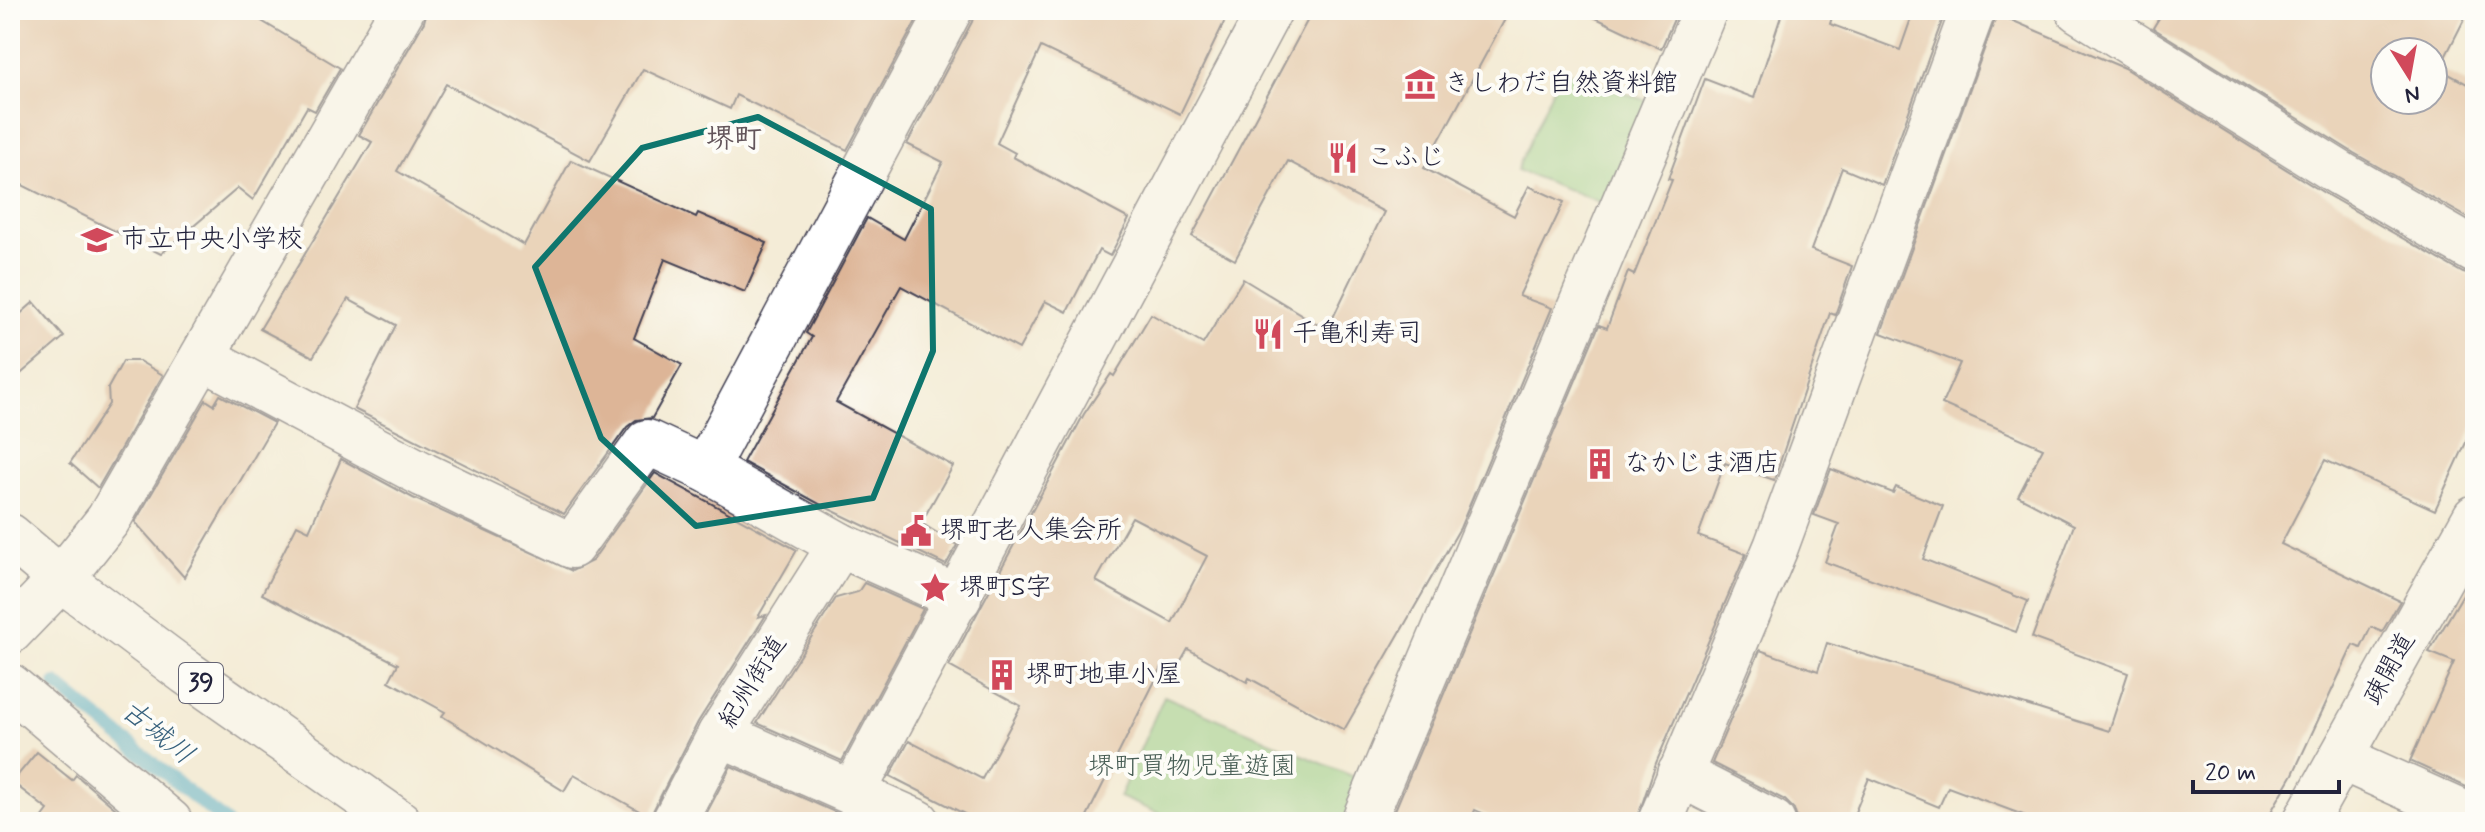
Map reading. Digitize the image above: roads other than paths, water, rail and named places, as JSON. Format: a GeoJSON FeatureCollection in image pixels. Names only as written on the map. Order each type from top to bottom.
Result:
{"type":"FeatureCollection","features":[{"type":"Feature","properties":{"kind":"street"},"geometry":{"type":"LineString","coordinates":[[10,632],[61,579],[108,520],[402,10]]}},
{"type":"Feature","properties":{"kind":"street"},"geometry":{"type":"LineString","coordinates":[[705,469],[950,10]]}},
{"type":"Feature","properties":{"kind":"street"},"geometry":{"type":"LineString","coordinates":[[854,791],[1270,10]]}},
{"type":"Feature","properties":{"kind":"street"},"geometry":{"type":"LineString","coordinates":[[1363,822],[1705,10]]}},
{"type":"Feature","properties":{"kind":"street"},"geometry":{"type":"LineString","coordinates":[[1660,822],[1776,547],[1973,10]]}},
{"type":"Feature","properties":{"kind":"street"},"geometry":{"type":"LineString","coordinates":[[2078,10],[2341,174],[2475,251]]}},
{"type":"Feature","properties":{"kind":"street"},"geometry":{"type":"LineString","coordinates":[[204,358],[424,475],[572,546],[647,442],[705,469],[840,545],[959,598]]}},
{"type":"Feature","properties":{"kind":"street","name":"疎開道"},"geometry":{"type":"LineString","coordinates":[[2305,822],[2475,517]]}},
{"type":"Feature","properties":{"kind":"street","name":"39"},"geometry":{"type":"LineString","coordinates":[[10,536],[61,579],[399,822]]}},
{"type":"Feature","properties":{"kind":"street","name":"紀州街道"},"geometry":{"type":"LineString","coordinates":[[674,822],[720,734],[840,545]]}},
{"type":"Feature","properties":{"kind":"street"},"geometry":{"type":"LineString","coordinates":[[10,686],[166,820]]}},
{"type":"Feature","properties":{"kind":"street"},"geometry":{"type":"LineString","coordinates":[[720,734],[918,822]]}},
{"type":"Feature","properties":{"kind":"street"},"geometry":{"type":"LineString","coordinates":[[2341,758],[2475,818]]}},
{"type":"Feature","properties":{"kind":"street"},"geometry":{"type":"LineString","coordinates":[[1679,774],[1773,822]]}},
{"type":"Feature","properties":{"kind":"waterway","name":"古城川"},"geometry":{"type":"LineString","coordinates":[[56,684],[225,822]]}},
{"type":"Feature","properties":{"kind":"place","name":"きしわだ自然資料館"},"geometry":{"type":"Point","coordinates":[1420,84]}},
{"type":"Feature","properties":{"kind":"place","name":"こふじ"},"geometry":{"type":"Point","coordinates":[1343,158]}},
{"type":"Feature","properties":{"kind":"place","name":"市立中央小学校"},"geometry":{"type":"Point","coordinates":[97,240]}},
{"type":"Feature","properties":{"kind":"place","name":"千亀利寿司"},"geometry":{"type":"Point","coordinates":[1268,334]}},
{"type":"Feature","properties":{"kind":"place","name":"なかじま酒店"},"geometry":{"type":"Point","coordinates":[1600,464]}},
{"type":"Feature","properties":{"kind":"place","name":"堺町老人集会所"},"geometry":{"type":"Point","coordinates":[916,531]}},
{"type":"Feature","properties":{"kind":"place","name":"堺町S字"},"geometry":{"type":"Point","coordinates":[935,588]}},
{"type":"Feature","properties":{"kind":"place","name":"堺町地車小屋"},"geometry":{"type":"Point","coordinates":[1002,675]}},
{"type":"Feature","properties":{"kind":"district","name":"堺町"},"geometry":{"type":"Point","coordinates":[734,139]}},
{"type":"Feature","properties":{"kind":"park label","name":"堺町買物児童遊園"},"geometry":{"type":"Point","coordinates":[1192,767]}}]}
